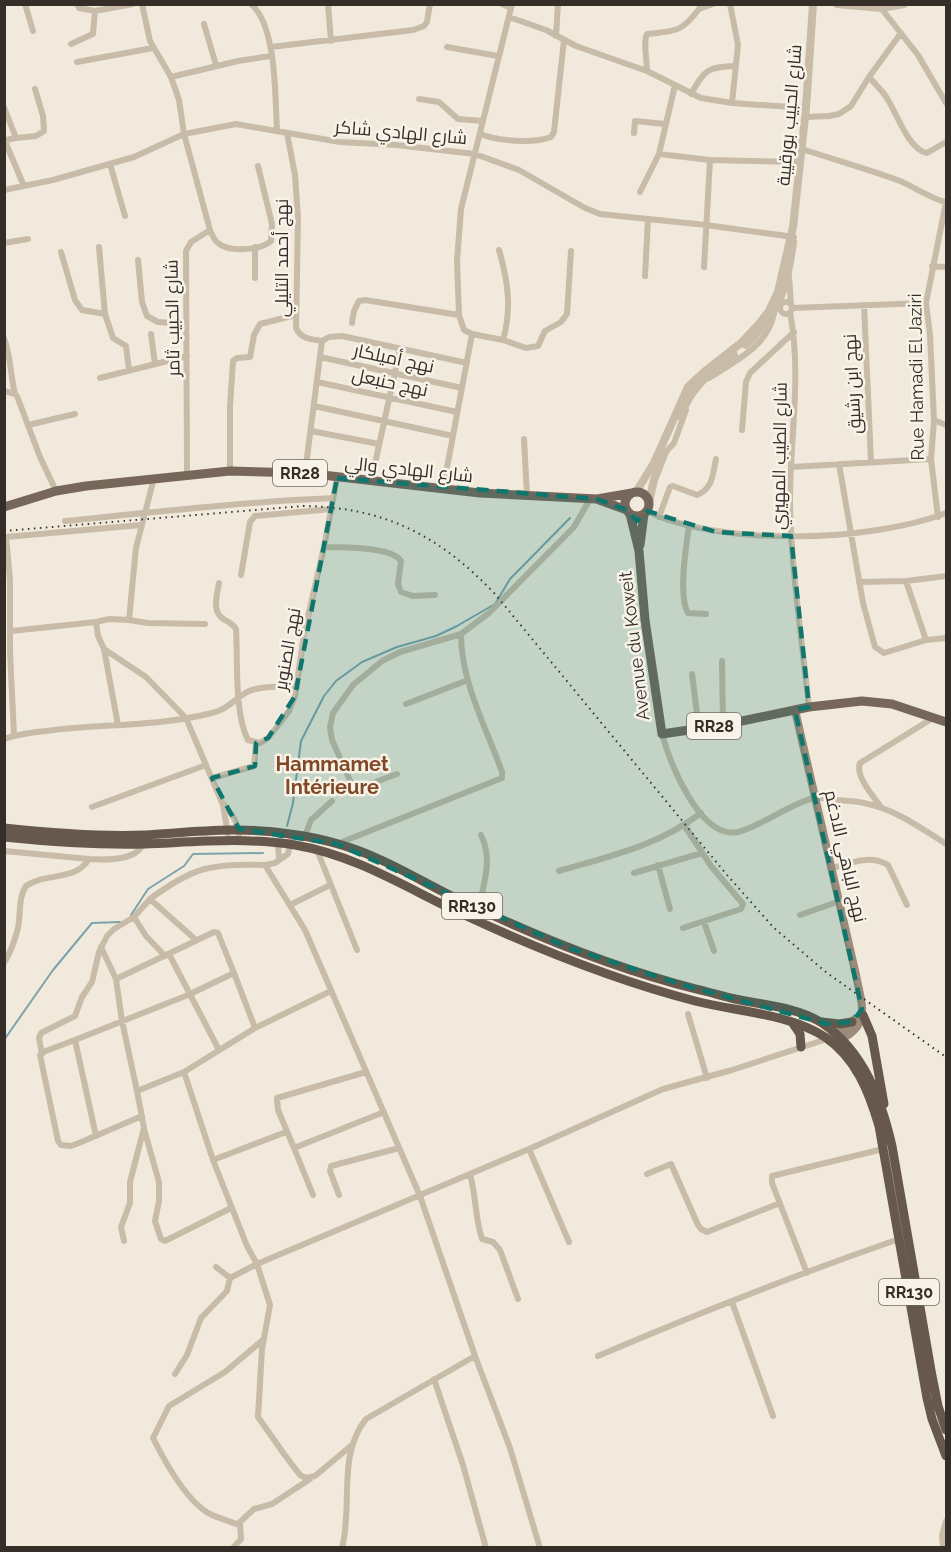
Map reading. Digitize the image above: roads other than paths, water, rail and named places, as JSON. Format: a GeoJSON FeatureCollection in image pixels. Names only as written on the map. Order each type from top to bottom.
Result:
{"type":"FeatureCollection","features":[{"type":"Feature","properties":{"kind":"highway","name":"RR130"},"geometry":{"type":"LineString","coordinates":[[4,828],[115,836],[239,829],[305,836],[337,844],[380,860],[478,909],[569,948],[683,986],[797,1012],[821,1022],[856,1069],[867,1089],[879,1126],[929,1408],[946,1456]]}},
{"type":"Feature","properties":{"kind":"highway","name":"RR130"},"geometry":{"type":"LineString","coordinates":[[4,837],[66,843],[143,844],[239,840],[291,844],[317,849],[348,858],[508,935],[616,977],[728,1009],[802,1024],[834,1039],[861,1063],[884,1115],[894,1157],[934,1386],[946,1430]]}},
{"type":"Feature","properties":{"kind":"highway"},"geometry":{"type":"LineString","coordinates":[[862,1012],[872,1036],[882,1086],[884,1115]]}},
{"type":"Feature","properties":{"kind":"highway"},"geometry":{"type":"LineString","coordinates":[[790,1021],[800,1034],[801,1047]]}},
{"type":"Feature","properties":{"kind":"highway"},"geometry":{"type":"LineString","coordinates":[[821,1022],[839,1024],[852,1022]]}},
{"type":"Feature","properties":{"kind":"main road","name":"شارع الهادي والي"},"geometry":{"type":"LineString","coordinates":[[4,507],[56,491],[154,477],[230,471],[305,473],[443,489],[594,499]]}},
{"type":"Feature","properties":{"kind":"main road","name":"RR28"},"geometry":{"type":"LineString","coordinates":[[594,499],[634,492]]}},
{"type":"Feature","properties":{"kind":"main road"},"geometry":{"type":"LineString","coordinates":[[629,512],[626,500],[634,492],[645,494],[647,509]]}},
{"type":"Feature","properties":{"kind":"main road","name":"RR28"},"geometry":{"type":"LineString","coordinates":[[594,499],[634,516],[647,509]]}},
{"type":"Feature","properties":{"kind":"main road","name":"RR28"},"geometry":{"type":"LineString","coordinates":[[639,550],[647,509]]}},
{"type":"Feature","properties":{"kind":"main road","name":"RR28"},"geometry":{"type":"LineString","coordinates":[[629,512],[639,550]]}},
{"type":"Feature","properties":{"kind":"main road","name":"Avenue du Koweit"},"geometry":{"type":"LineString","coordinates":[[639,550],[645,620],[662,734],[723,725],[809,707],[873,701],[892,704],[946,722]]}},
{"type":"Feature","properties":{"kind":"main road","name":"نهج الباهي الادغم"},"geometry":{"type":"LineString","coordinates":[[795,710],[840,901],[862,1012]]}},
{"type":"Feature","properties":{"kind":"main road"},"geometry":{"type":"LineString","coordinates":[[834,1039],[862,1012]]}},
{"type":"Feature","properties":{"kind":"main road"},"geometry":{"type":"LineString","coordinates":[[834,1039],[853,1032],[862,1012]]}},
{"type":"Feature","properties":{"kind":"street"},"geometry":{"type":"LineString","coordinates":[[25,4],[33,31]]}},
{"type":"Feature","properties":{"kind":"street"},"geometry":{"type":"LineString","coordinates":[[77,4],[79,8],[95,11],[134,4]]}},
{"type":"Feature","properties":{"kind":"street"},"geometry":{"type":"LineString","coordinates":[[142,4],[147,34],[171,77],[179,100],[184,134],[210,230],[218,243],[225,247],[255,247],[269,243],[273,232],[270,210],[263,193],[258,166]]}},
{"type":"Feature","properties":{"kind":"street"},"geometry":{"type":"LineString","coordinates":[[250,4],[261,16],[271,47],[277,131]]}},
{"type":"Feature","properties":{"kind":"street"},"geometry":{"type":"LineString","coordinates":[[328,4],[331,41]]}},
{"type":"Feature","properties":{"kind":"street"},"geometry":{"type":"LineString","coordinates":[[271,47],[419,28],[427,22],[430,4]]}},
{"type":"Feature","properties":{"kind":"street"},"geometry":{"type":"LineString","coordinates":[[502,4],[512,6],[460,217],[457,261],[459,315],[464,330],[472,334],[503,339],[526,348],[534,348],[540,343],[542,334],[547,328],[565,318],[568,311],[571,251]]}},
{"type":"Feature","properties":{"kind":"street"},"geometry":{"type":"LineString","coordinates":[[556,36],[558,4]]}},
{"type":"Feature","properties":{"kind":"street"},"geometry":{"type":"LineString","coordinates":[[647,71],[644,40],[647,34],[677,30],[691,20],[698,7],[713,4]]}},
{"type":"Feature","properties":{"kind":"street"},"geometry":{"type":"LineString","coordinates":[[730,4],[738,36],[732,103]]}},
{"type":"Feature","properties":{"kind":"street","name":"شارع الحبيب بورقيبة"},"geometry":{"type":"LineString","coordinates":[[791,309],[789,274],[806,108],[813,4]]}},
{"type":"Feature","properties":{"kind":"street"},"geometry":{"type":"LineString","coordinates":[[837,4],[881,8],[904,4]]}},
{"type":"Feature","properties":{"kind":"street"},"geometry":{"type":"LineString","coordinates":[[881,8],[932,76],[944,94],[946,103]]}},
{"type":"Feature","properties":{"kind":"street"},"geometry":{"type":"LineString","coordinates":[[71,44],[93,34],[95,11]]}},
{"type":"Feature","properties":{"kind":"street"},"geometry":{"type":"LineString","coordinates":[[509,17],[546,30],[590,51],[647,71],[701,98],[732,103],[806,108]]}},
{"type":"Feature","properties":{"kind":"street"},"geometry":{"type":"LineString","coordinates":[[204,24],[216,65]]}},
{"type":"Feature","properties":{"kind":"street"},"geometry":{"type":"LineString","coordinates":[[805,117],[829,117],[846,110],[856,100],[869,77],[902,33]]}},
{"type":"Feature","properties":{"kind":"street"},"geometry":{"type":"LineString","coordinates":[[480,134],[504,140],[540,140],[551,137],[554,132],[564,40]]}},
{"type":"Feature","properties":{"kind":"street"},"geometry":{"type":"LineString","coordinates":[[447,47],[498,56]]}},
{"type":"Feature","properties":{"kind":"street"},"geometry":{"type":"LineString","coordinates":[[77,62],[153,48]]}},
{"type":"Feature","properties":{"kind":"street"},"geometry":{"type":"LineString","coordinates":[[171,77],[216,65],[271,56]]}},
{"type":"Feature","properties":{"kind":"street"},"geometry":{"type":"LineString","coordinates":[[691,94],[700,77],[708,69],[736,66]]}},
{"type":"Feature","properties":{"kind":"street"},"geometry":{"type":"LineString","coordinates":[[869,77],[888,100],[903,128],[922,152],[927,153],[946,142]]}},
{"type":"Feature","properties":{"kind":"street"},"geometry":{"type":"LineString","coordinates":[[640,192],[659,154],[675,85]]}},
{"type":"Feature","properties":{"kind":"street"},"geometry":{"type":"LineString","coordinates":[[24,186],[6,142],[8,139],[36,136],[44,131],[44,116],[35,89]]}},
{"type":"Feature","properties":{"kind":"street"},"geometry":{"type":"LineString","coordinates":[[419,99],[439,102],[458,119],[483,121]]}},
{"type":"Feature","properties":{"kind":"street"},"geometry":{"type":"LineString","coordinates":[[4,107],[16,138]]}},
{"type":"Feature","properties":{"kind":"street"},"geometry":{"type":"LineString","coordinates":[[634,133],[635,121],[665,124]]}},
{"type":"Feature","properties":{"kind":"street","name":"شارع الهادي شاكر"},"geometry":{"type":"LineString","coordinates":[[4,190],[134,157],[184,134],[236,124],[340,142],[396,145],[476,154],[503,163],[532,177],[592,211],[616,217],[706,225],[792,237]]}},
{"type":"Feature","properties":{"kind":"street","name":"نهج أحمد التليلي"},"geometry":{"type":"LineString","coordinates":[[287,133],[295,175],[298,218],[296,328],[300,335],[322,341]]}},
{"type":"Feature","properties":{"kind":"street"},"geometry":{"type":"LineString","coordinates":[[802,150],[885,175],[923,191],[939,201],[946,202]]}},
{"type":"Feature","properties":{"kind":"street"},"geometry":{"type":"LineString","coordinates":[[659,154],[710,160],[801,162]]}},
{"type":"Feature","properties":{"kind":"street"},"geometry":{"type":"LineString","coordinates":[[704,267],[710,160]]}},
{"type":"Feature","properties":{"kind":"street"},"geometry":{"type":"LineString","coordinates":[[110,164],[125,216]]}},
{"type":"Feature","properties":{"kind":"street","name":"Rue Hamadi El Jaziri"},"geometry":{"type":"LineString","coordinates":[[938,517],[931,459],[934,420],[930,335],[926,303],[946,202]]}},
{"type":"Feature","properties":{"kind":"street"},"geometry":{"type":"LineString","coordinates":[[645,276],[648,219]]}},
{"type":"Feature","properties":{"kind":"street","name":"شارع الحبيب ثامر"},"geometry":{"type":"LineString","coordinates":[[188,474],[186,251],[191,242],[210,230]]}},
{"type":"Feature","properties":{"kind":"street","name":"شارع الحبيب بورقيبة"},"geometry":{"type":"LineString","coordinates":[[776,306],[792,237]]}},
{"type":"Feature","properties":{"kind":"street"},"geometry":{"type":"LineString","coordinates":[[4,243],[28,239]]}},
{"type":"Feature","properties":{"kind":"street"},"geometry":{"type":"LineString","coordinates":[[99,247],[105,314],[112,338],[126,346],[129,370]]}},
{"type":"Feature","properties":{"kind":"street"},"geometry":{"type":"LineString","coordinates":[[255,247],[255,278]]}},
{"type":"Feature","properties":{"kind":"street"},"geometry":{"type":"LineString","coordinates":[[499,250],[509,296],[503,339]]}},
{"type":"Feature","properties":{"kind":"street"},"geometry":{"type":"LineString","coordinates":[[62,252],[77,305],[82,310],[105,314]]}},
{"type":"Feature","properties":{"kind":"street"},"geometry":{"type":"LineString","coordinates":[[138,260],[144,310],[147,316],[158,322],[186,324]]}},
{"type":"Feature","properties":{"kind":"street"},"geometry":{"type":"LineString","coordinates":[[932,266],[946,267]]}},
{"type":"Feature","properties":{"kind":"street","name":"شارع الحبيب بورقيبة"},"geometry":{"type":"LineString","coordinates":[[634,492],[654,464],[687,399],[699,383],[744,348],[762,330],[776,306],[789,274]]}},
{"type":"Feature","properties":{"kind":"street"},"geometry":{"type":"LineString","coordinates":[[352,323],[356,305],[359,301],[365,300],[459,315]]}},
{"type":"Feature","properties":{"kind":"street"},"geometry":{"type":"LineString","coordinates":[[791,309],[785,302],[776,306],[783,314],[791,309],[926,303]]}},
{"type":"Feature","properties":{"kind":"street","name":"نهج ابن رشيق"},"geometry":{"type":"LineString","coordinates":[[864,305],[871,462]]}},
{"type":"Feature","properties":{"kind":"street","name":"شارع الطيب المهيري"},"geometry":{"type":"LineString","coordinates":[[791,309],[796,384],[791,536],[809,707]]}},
{"type":"Feature","properties":{"kind":"street"},"geometry":{"type":"LineString","coordinates":[[230,471],[233,361],[237,358],[250,357],[254,335],[260,324],[297,315]]}},
{"type":"Feature","properties":{"kind":"street"},"geometry":{"type":"LineString","coordinates":[[742,430],[746,382],[750,373],[794,332]]}},
{"type":"Feature","properties":{"kind":"street"},"geometry":{"type":"LineString","coordinates":[[151,333],[155,364]]}},
{"type":"Feature","properties":{"kind":"street"},"geometry":{"type":"LineString","coordinates":[[443,489],[472,334]]}},
{"type":"Feature","properties":{"kind":"street"},"geometry":{"type":"LineString","coordinates":[[305,473],[322,341],[329,337],[342,336],[467,363]]}},
{"type":"Feature","properties":{"kind":"street"},"geometry":{"type":"LineString","coordinates":[[4,338],[9,353],[15,394],[43,466],[56,491]]}},
{"type":"Feature","properties":{"kind":"street"},"geometry":{"type":"LineString","coordinates":[[371,482],[400,349]]}},
{"type":"Feature","properties":{"kind":"street"},"geometry":{"type":"LineString","coordinates":[[100,378],[187,356]]}},
{"type":"Feature","properties":{"kind":"street","name":"نهج أميلكار"},"geometry":{"type":"LineString","coordinates":[[320,357],[462,388]]}},
{"type":"Feature","properties":{"kind":"street","name":"نهج حنبعل"},"geometry":{"type":"LineString","coordinates":[[317,382],[458,412]]}},
{"type":"Feature","properties":{"kind":"street"},"geometry":{"type":"LineString","coordinates":[[4,391],[15,394]]}},
{"type":"Feature","properties":{"kind":"street","name":"شارع الحبيب بورقيبة"},"geometry":{"type":"LineString","coordinates":[[647,509],[654,480],[687,399]]}},
{"type":"Feature","properties":{"kind":"street"},"geometry":{"type":"LineString","coordinates":[[314,405],[453,436]]}},
{"type":"Feature","properties":{"kind":"street"},"geometry":{"type":"LineString","coordinates":[[28,425],[75,414]]}},
{"type":"Feature","properties":{"kind":"street"},"geometry":{"type":"LineString","coordinates":[[934,420],[946,425]]}},
{"type":"Feature","properties":{"kind":"street"},"geometry":{"type":"LineString","coordinates":[[311,431],[380,444]]}},
{"type":"Feature","properties":{"kind":"street"},"geometry":{"type":"LineString","coordinates":[[524,439],[527,495]]}},
{"type":"Feature","properties":{"kind":"street"},"geometry":{"type":"LineString","coordinates":[[659,517],[670,487],[673,486],[697,495],[705,491],[711,482],[716,459]]}},
{"type":"Feature","properties":{"kind":"street"},"geometry":{"type":"LineString","coordinates":[[792,467],[931,459]]}},
{"type":"Feature","properties":{"kind":"street"},"geometry":{"type":"LineString","coordinates":[[839,464],[859,582],[877,650],[884,653],[926,640],[946,638]]}},
{"type":"Feature","properties":{"kind":"street"},"geometry":{"type":"LineString","coordinates":[[129,620],[136,548],[154,477]]}},
{"type":"Feature","properties":{"kind":"street","name":"نهج الصنوبر"},"geometry":{"type":"LineString","coordinates":[[256,743],[264,741],[289,711],[297,687],[304,634],[337,478]]}},
{"type":"Feature","properties":{"kind":"street"},"geometry":{"type":"LineString","coordinates":[[65,521],[264,501],[333,498]]}},
{"type":"Feature","properties":{"kind":"street"},"geometry":{"type":"LineString","coordinates":[[397,774],[362,788],[354,787],[330,733],[333,713],[353,685],[382,661],[400,651],[461,634],[508,596],[519,581],[574,527],[594,499]]}},
{"type":"Feature","properties":{"kind":"street"},"geometry":{"type":"LineString","coordinates":[[241,575],[250,522],[255,516],[332,509]]}},
{"type":"Feature","properties":{"kind":"street"},"geometry":{"type":"LineString","coordinates":[[647,509],[659,517],[716,532],[791,536],[852,534],[938,517],[946,513]]}},
{"type":"Feature","properties":{"kind":"street"},"geometry":{"type":"LineString","coordinates":[[14,735],[5,537],[141,525]]}},
{"type":"Feature","properties":{"kind":"street"},"geometry":{"type":"LineString","coordinates":[[689,526],[684,582],[685,609],[688,613],[706,614]]}},
{"type":"Feature","properties":{"kind":"street"},"geometry":{"type":"LineString","coordinates":[[324,547],[378,550],[396,555],[401,561],[398,584],[401,592],[413,596],[435,595]]}},
{"type":"Feature","properties":{"kind":"street"},"geometry":{"type":"LineString","coordinates":[[859,582],[906,581],[946,576]]}},
{"type":"Feature","properties":{"kind":"street"},"geometry":{"type":"LineString","coordinates":[[906,581],[926,640]]}},
{"type":"Feature","properties":{"kind":"street"},"geometry":{"type":"LineString","coordinates":[[212,778],[254,766],[256,743],[248,740],[246,735],[239,698],[237,629],[221,618],[217,612],[219,583]]}},
{"type":"Feature","properties":{"kind":"street"},"geometry":{"type":"LineString","coordinates":[[11,632],[110,619],[148,623],[205,624]]}},
{"type":"Feature","properties":{"kind":"street"},"geometry":{"type":"LineString","coordinates":[[96,622],[98,636],[104,649],[117,724]]}},
{"type":"Feature","properties":{"kind":"street"},"geometry":{"type":"LineString","coordinates":[[337,844],[502,778],[502,772],[468,680],[461,650],[461,634]]}},
{"type":"Feature","properties":{"kind":"street"},"geometry":{"type":"LineString","coordinates":[[104,649],[146,677],[186,718],[223,805],[228,840]]}},
{"type":"Feature","properties":{"kind":"street"},"geometry":{"type":"LineString","coordinates":[[722,661],[723,725]]}},
{"type":"Feature","properties":{"kind":"street"},"geometry":{"type":"LineString","coordinates":[[692,674],[699,729]]}},
{"type":"Feature","properties":{"kind":"street"},"geometry":{"type":"LineString","coordinates":[[406,704],[468,680]]}},
{"type":"Feature","properties":{"kind":"street"},"geometry":{"type":"LineString","coordinates":[[4,739],[14,735],[186,718],[224,710],[254,690],[297,687]]}},
{"type":"Feature","properties":{"kind":"street"},"geometry":{"type":"LineString","coordinates":[[881,808],[860,774],[858,768],[860,763],[933,718]]}},
{"type":"Feature","properties":{"kind":"street"},"geometry":{"type":"LineString","coordinates":[[662,734],[669,760],[678,778],[701,813],[718,829],[737,832],[816,798],[865,803],[881,808],[899,815],[946,843]]}},
{"type":"Feature","properties":{"kind":"street"},"geometry":{"type":"LineString","coordinates":[[92,807],[206,765]]}},
{"type":"Feature","properties":{"kind":"street"},"geometry":{"type":"LineString","coordinates":[[305,836],[312,820],[332,801]]}},
{"type":"Feature","properties":{"kind":"street"},"geometry":{"type":"LineString","coordinates":[[223,805],[234,817],[239,829],[239,840]]}},
{"type":"Feature","properties":{"kind":"street"},"geometry":{"type":"LineString","coordinates":[[559,871],[641,847],[667,836],[701,813]]}},
{"type":"Feature","properties":{"kind":"street"},"geometry":{"type":"LineString","coordinates":[[683,928],[741,909],[743,904],[721,879],[684,825]]}},
{"type":"Feature","properties":{"kind":"street"},"geometry":{"type":"LineString","coordinates":[[279,860],[278,843],[281,832]]}},
{"type":"Feature","properties":{"kind":"street"},"geometry":{"type":"LineString","coordinates":[[142,1116],[70,1146],[61,1145],[58,1141],[40,1058],[42,1054],[39,1038],[41,1033],[75,1016],[82,997],[92,982],[101,947],[107,936],[134,917],[150,899],[179,878],[201,869],[227,865],[265,865],[279,860],[288,854],[292,834]]}},
{"type":"Feature","properties":{"kind":"street"},"geometry":{"type":"LineString","coordinates":[[478,909],[488,867],[487,847],[481,835]]}},
{"type":"Feature","properties":{"kind":"street"},"geometry":{"type":"LineString","coordinates":[[4,852],[107,859],[135,854],[141,850],[143,844]]}},
{"type":"Feature","properties":{"kind":"street"},"geometry":{"type":"LineString","coordinates":[[317,849],[357,950]]}},
{"type":"Feature","properties":{"kind":"street"},"geometry":{"type":"LineString","coordinates":[[634,873],[702,853]]}},
{"type":"Feature","properties":{"kind":"street"},"geometry":{"type":"LineString","coordinates":[[4,963],[18,928],[21,896],[26,885],[40,879],[77,872],[89,859]]}},
{"type":"Feature","properties":{"kind":"street"},"geometry":{"type":"LineString","coordinates":[[832,868],[863,860],[885,863],[907,905]]}},
{"type":"Feature","properties":{"kind":"street"},"geometry":{"type":"LineString","coordinates":[[265,865],[305,930],[420,1196],[475,1356],[510,1448],[540,1548]]}},
{"type":"Feature","properties":{"kind":"street"},"geometry":{"type":"LineString","coordinates":[[657,865],[670,909]]}},
{"type":"Feature","properties":{"kind":"street"},"geometry":{"type":"LineString","coordinates":[[290,905],[330,885]]}},
{"type":"Feature","properties":{"kind":"street"},"geometry":{"type":"LineString","coordinates":[[150,899],[196,940]]}},
{"type":"Feature","properties":{"kind":"street"},"geometry":{"type":"LineString","coordinates":[[800,915],[840,901]]}},
{"type":"Feature","properties":{"kind":"street"},"geometry":{"type":"LineString","coordinates":[[134,917],[146,936],[167,955],[219,1050]]}},
{"type":"Feature","properties":{"kind":"street"},"geometry":{"type":"LineString","coordinates":[[704,922],[714,951]]}},
{"type":"Feature","properties":{"kind":"street"},"geometry":{"type":"LineString","coordinates":[[117,980],[210,933],[218,933],[255,1028]]}},
{"type":"Feature","properties":{"kind":"street"},"geometry":{"type":"LineString","coordinates":[[101,947],[117,980],[122,1021],[144,1128],[159,1182],[159,1201],[155,1221],[162,1240],[165,1241],[231,1208]]}},
{"type":"Feature","properties":{"kind":"street"},"geometry":{"type":"LineString","coordinates":[[42,1054],[189,995],[234,973]]}},
{"type":"Feature","properties":{"kind":"street"},"geometry":{"type":"LineString","coordinates":[[137,1091],[184,1072],[255,1028],[331,991]]}},
{"type":"Feature","properties":{"kind":"street"},"geometry":{"type":"LineString","coordinates":[[688,1014],[707,1078]]}},
{"type":"Feature","properties":{"kind":"street"},"geometry":{"type":"LineString","coordinates":[[175,1374],[187,1354],[201,1318],[227,1291],[230,1278],[257,1264],[420,1196],[663,1089],[707,1078],[817,1042],[834,1039]]}},
{"type":"Feature","properties":{"kind":"street"},"geometry":{"type":"LineString","coordinates":[[75,1040],[96,1136]]}},
{"type":"Feature","properties":{"kind":"street"},"geometry":{"type":"LineString","coordinates":[[184,1072],[213,1160],[247,1246],[257,1264],[270,1305],[264,1339],[258,1417],[300,1475],[311,1479]]}},
{"type":"Feature","properties":{"kind":"street"},"geometry":{"type":"LineString","coordinates":[[313,1195],[286,1132],[276,1103],[277,1098],[366,1072]]}},
{"type":"Feature","properties":{"kind":"street"},"geometry":{"type":"LineString","coordinates":[[294,1148],[384,1112]]}},
{"type":"Feature","properties":{"kind":"street"},"geometry":{"type":"LineString","coordinates":[[124,1241],[121,1227],[130,1203],[130,1182],[144,1128]]}},
{"type":"Feature","properties":{"kind":"street"},"geometry":{"type":"LineString","coordinates":[[213,1160],[286,1132]]}},
{"type":"Feature","properties":{"kind":"street"},"geometry":{"type":"LineString","coordinates":[[339,1195],[330,1172],[332,1166],[399,1148]]}},
{"type":"Feature","properties":{"kind":"street"},"geometry":{"type":"LineString","coordinates":[[529,1149],[569,1242]]}},
{"type":"Feature","properties":{"kind":"street"},"geometry":{"type":"LineString","coordinates":[[807,1273],[771,1180],[774,1174],[883,1149]]}},
{"type":"Feature","properties":{"kind":"street"},"geometry":{"type":"LineString","coordinates":[[648,1173],[671,1164],[698,1225],[707,1232],[780,1203]]}},
{"type":"Feature","properties":{"kind":"street"},"geometry":{"type":"LineString","coordinates":[[470,1174],[482,1239],[493,1242],[500,1250],[518,1299]]}},
{"type":"Feature","properties":{"kind":"street"},"geometry":{"type":"LineString","coordinates":[[598,1356],[899,1239]]}},
{"type":"Feature","properties":{"kind":"street"},"geometry":{"type":"LineString","coordinates":[[216,1267],[230,1278]]}},
{"type":"Feature","properties":{"kind":"street"},"geometry":{"type":"LineString","coordinates":[[732,1302],[772,1416]]}},
{"type":"Feature","properties":{"kind":"street"},"geometry":{"type":"LineString","coordinates":[[239,1526],[207,1512],[198,1503],[172,1475],[153,1438],[169,1406],[225,1372],[264,1339]]}},
{"type":"Feature","properties":{"kind":"street"},"geometry":{"type":"LineString","coordinates":[[342,1548],[345,1533],[348,1464],[357,1430],[366,1419],[475,1356]]}},
{"type":"Feature","properties":{"kind":"street"},"geometry":{"type":"LineString","coordinates":[[434,1379],[486,1548]]}},
{"type":"Feature","properties":{"kind":"street"},"geometry":{"type":"LineString","coordinates":[[233,1548],[241,1539],[240,1522],[254,1509],[272,1503],[311,1479],[352,1445]]}},
{"type":"Feature","properties":{"kind":"street"},"geometry":{"type":"LineString","coordinates":[[943,1548],[942,1535],[946,1521]]}},
{"type":"Feature","properties":{"kind":"waterway"},"geometry":{"type":"LineString","coordinates":[[287,826],[293,803],[301,741],[324,696],[336,681],[362,662],[397,647],[436,636],[495,604],[510,579],[570,518]]}},
{"type":"Feature","properties":{"kind":"waterway"},"geometry":{"type":"LineString","coordinates":[[131,915],[148,889],[184,866],[193,854],[263,853]]}},
{"type":"Feature","properties":{"kind":"waterway"},"geometry":{"type":"LineString","coordinates":[[4,1040],[53,970],[92,923],[120,922]]}},
{"type":"Feature","properties":{"kind":"railway"},"geometry":{"type":"LineString","coordinates":[[4,531],[303,506],[360,512],[385,519],[432,541],[453,556],[495,594],[727,875],[774,928],[827,973],[946,1057]]}},
{"type":"Feature","properties":{"kind":"district","name":"Hammamet Intérieure"},"geometry":{"type":"Point","coordinates":[332,776]}}]}
